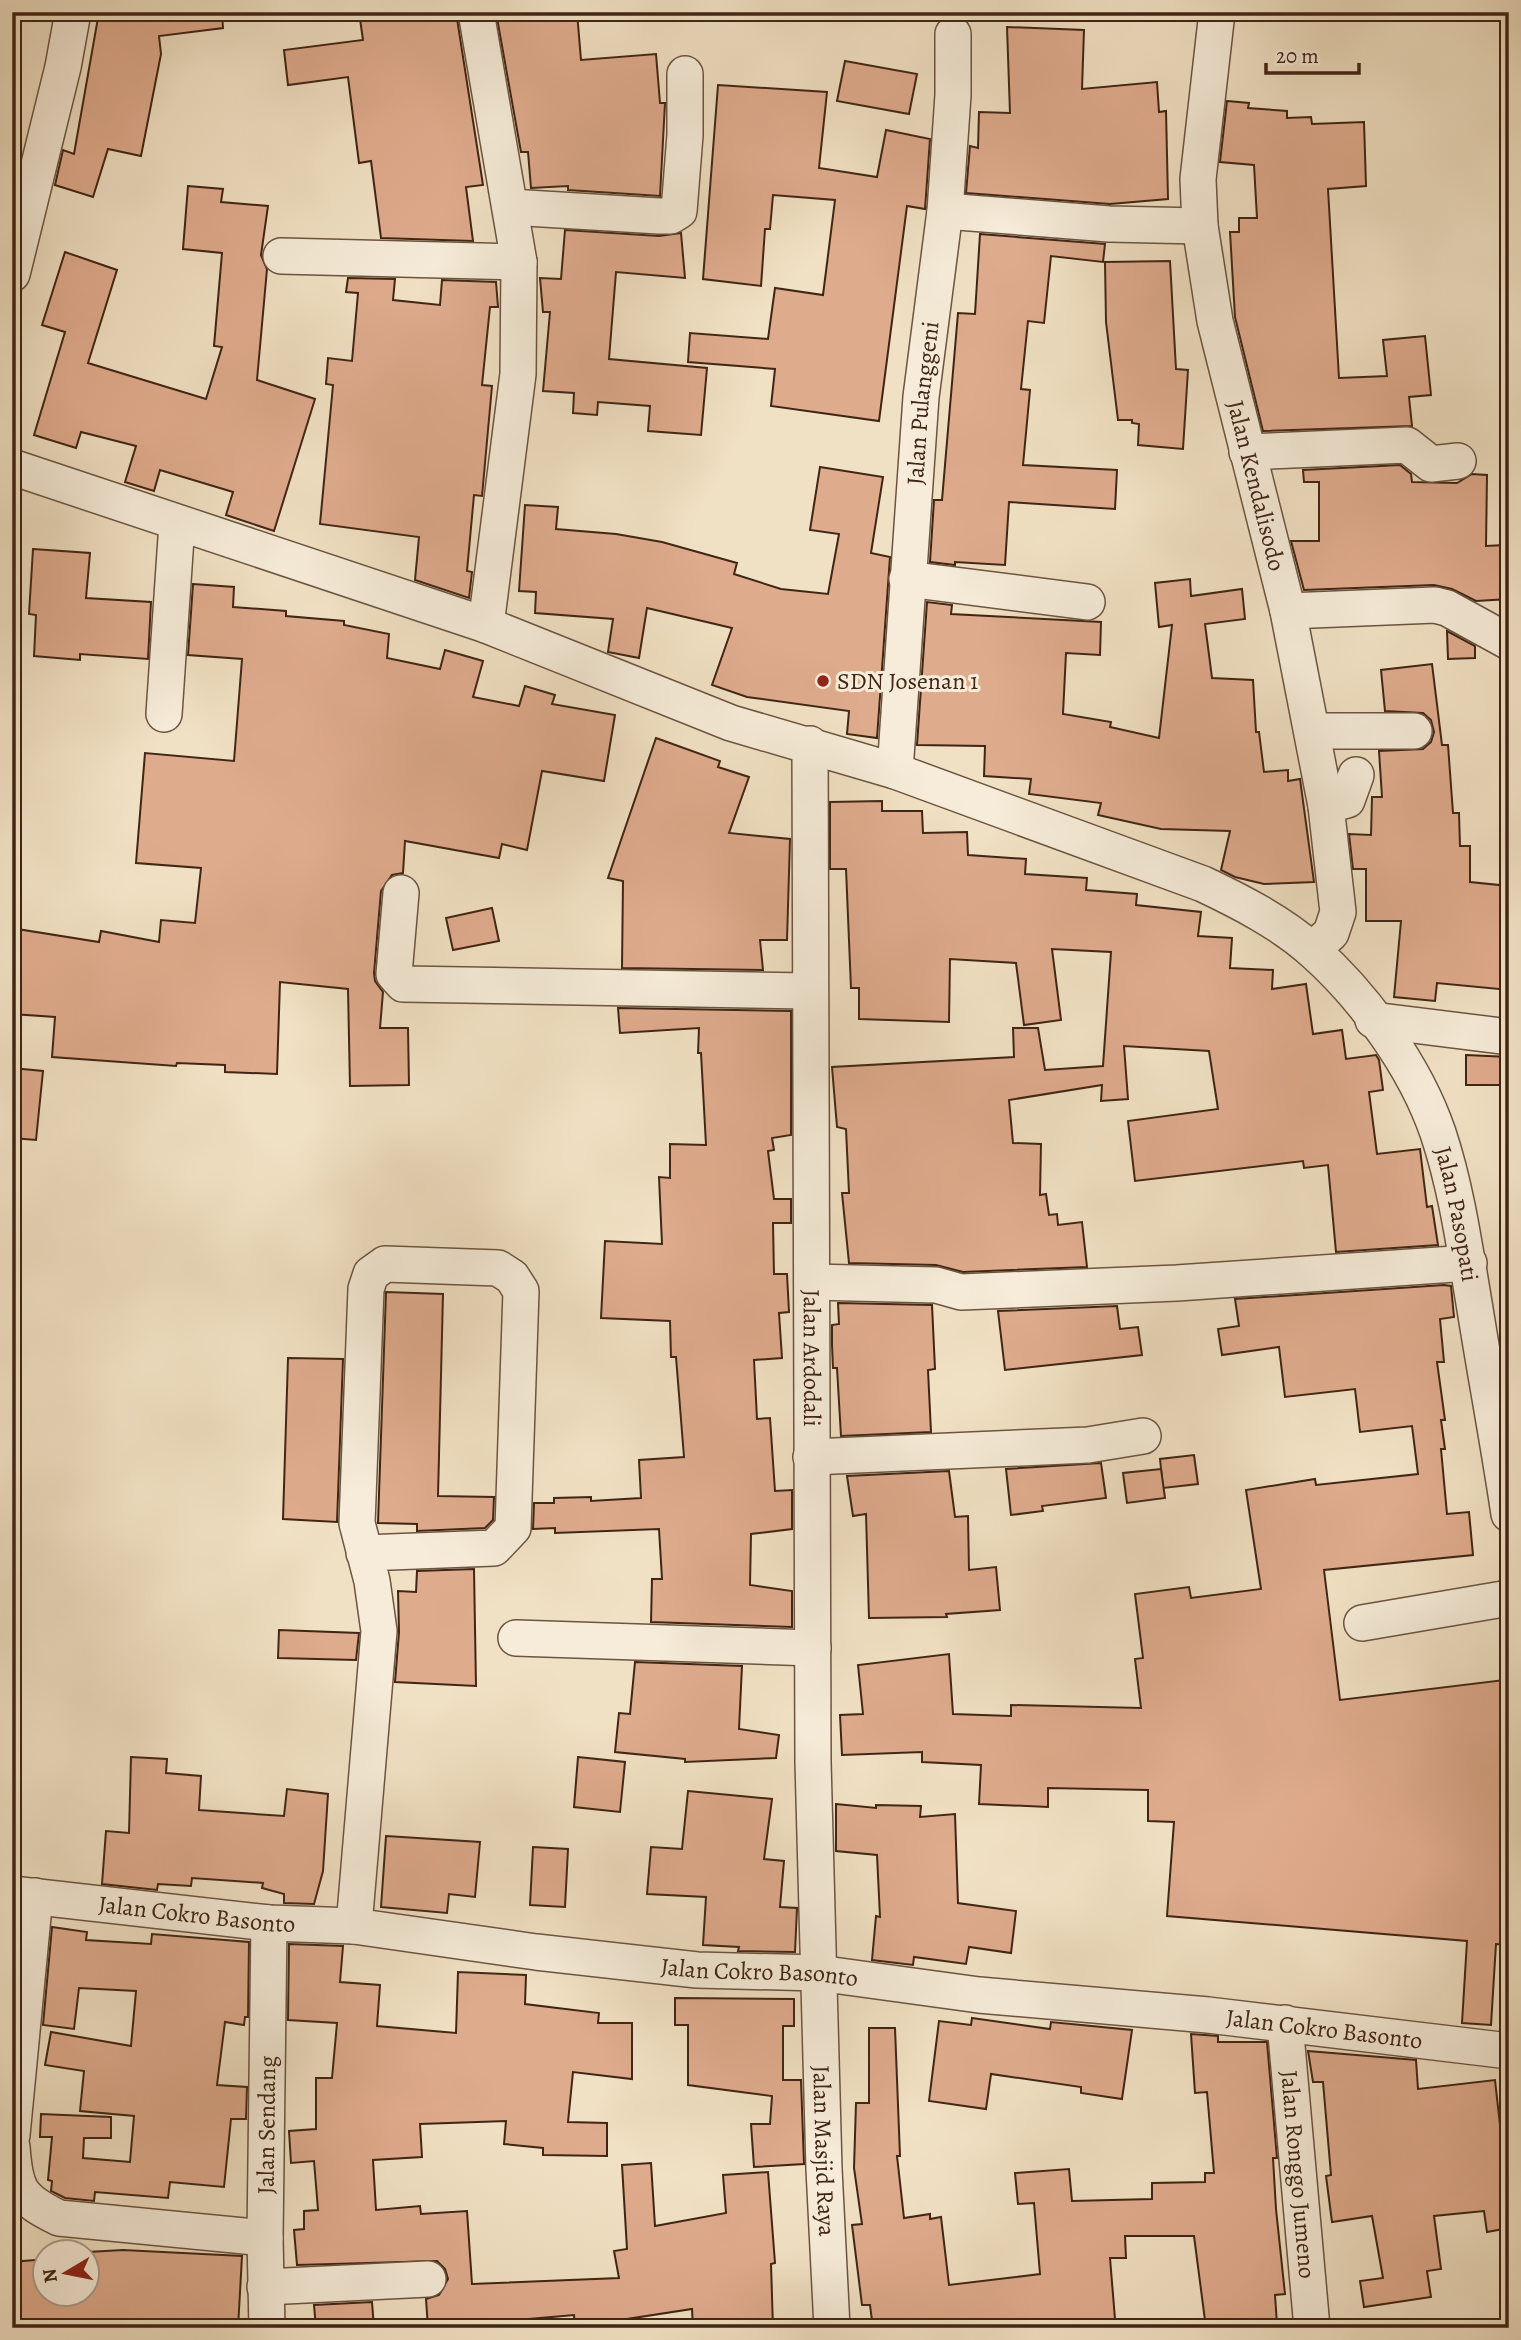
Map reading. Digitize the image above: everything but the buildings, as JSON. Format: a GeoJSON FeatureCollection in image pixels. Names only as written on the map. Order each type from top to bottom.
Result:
{"type":"FeatureCollection","features":[{"type":"Feature","properties":{"kind":"street"},"geometry":{"type":"LineString","coordinates":[[12,274],[63,67],[73,12]]}},
{"type":"Feature","properties":{"kind":"street"},"geometry":{"type":"LineString","coordinates":[[476,12],[519,262],[518,374],[486,625]]}},
{"type":"Feature","properties":{"kind":"street","name":"Jalan Kendalisodo"},"geometry":{"type":"LineString","coordinates":[[1217,12],[1198,179],[1200,226],[1215,321],[1288,611],[1314,730],[1326,806],[1338,912],[1331,933],[1312,950]]}},
{"type":"Feature","properties":{"kind":"street","name":"Jalan Pulanggeni"},"geometry":{"type":"LineString","coordinates":[[895,771],[921,397],[945,211],[953,95],[953,34]]}},
{"type":"Feature","properties":{"kind":"street"},"geometry":{"type":"LineString","coordinates":[[510,207],[659,216],[671,216],[679,211],[685,135],[685,74]]}},
{"type":"Feature","properties":{"kind":"street"},"geometry":{"type":"LineString","coordinates":[[945,211],[1109,225],[1200,226]]}},
{"type":"Feature","properties":{"kind":"street"},"geometry":{"type":"LineString","coordinates":[[281,256],[519,262]]}},
{"type":"Feature","properties":{"kind":"street"},"geometry":{"type":"LineString","coordinates":[[1247,452],[1407,445],[1431,464],[1458,461]]}},
{"type":"Feature","properties":{"kind":"street","name":"Jalan Pasopati"},"geometry":{"type":"LineString","coordinates":[[12,467],[486,625],[731,723],[895,771],[1203,884],[1237,900],[1312,950],[1373,1020],[1401,1060],[1437,1132],[1469,1263],[1509,1514]]}},
{"type":"Feature","properties":{"kind":"street"},"geometry":{"type":"LineString","coordinates":[[163,714],[177,523]]}},
{"type":"Feature","properties":{"kind":"street"},"geometry":{"type":"LineString","coordinates":[[907,579],[1087,602]]}},
{"type":"Feature","properties":{"kind":"street"},"geometry":{"type":"LineString","coordinates":[[1288,611],[1435,605],[1447,608],[1509,642]]}},
{"type":"Feature","properties":{"kind":"street"},"geometry":{"type":"LineString","coordinates":[[1314,730],[1414,730]]}},
{"type":"Feature","properties":{"kind":"street","name":"Jalan Ardodali"},"geometry":{"type":"LineString","coordinates":[[810,744],[808,991],[812,1282],[811,1458],[818,1973]]}},
{"type":"Feature","properties":{"kind":"street"},"geometry":{"type":"LineString","coordinates":[[1326,806],[1347,800],[1356,775]]}},
{"type":"Feature","properties":{"kind":"street"},"geometry":{"type":"LineString","coordinates":[[401,893],[394,974],[403,984],[808,991]]}},
{"type":"Feature","properties":{"kind":"street"},"geometry":{"type":"LineString","coordinates":[[1373,1020],[1509,1037]]}},
{"type":"Feature","properties":{"kind":"street"},"geometry":{"type":"LineString","coordinates":[[812,1282],[936,1285],[961,1292],[1177,1283],[1469,1263]]}},
{"type":"Feature","properties":{"kind":"street"},"geometry":{"type":"LineString","coordinates":[[354,1926],[379,1631],[372,1581],[364,1553],[356,1523],[363,1314],[371,1274],[385,1264],[498,1268],[512,1277],[521,1291],[513,1528],[494,1548],[364,1553]]}},
{"type":"Feature","properties":{"kind":"street"},"geometry":{"type":"LineString","coordinates":[[811,1458],[1088,1445],[1143,1436]]}},
{"type":"Feature","properties":{"kind":"street"},"geometry":{"type":"LineString","coordinates":[[1362,1623],[1509,1598]]}},
{"type":"Feature","properties":{"kind":"street"},"geometry":{"type":"LineString","coordinates":[[516,1638],[813,1648]]}},
{"type":"Feature","properties":{"kind":"street"},"geometry":{"type":"LineString","coordinates":[[12,2134],[24,1895]]}},
{"type":"Feature","properties":{"kind":"street","name":"Jalan Cokro Basonto"},"geometry":{"type":"LineString","coordinates":[[24,1895],[269,1923],[354,1926],[536,1952],[697,1970],[818,1973],[979,1995],[1285,2023],[1509,2051]]}},
{"type":"Feature","properties":{"kind":"street","name":"Jalan Sendang"},"geometry":{"type":"LineString","coordinates":[[267,2328],[265,2238],[269,1923]]}},
{"type":"Feature","properties":{"kind":"street","name":"Jalan Masjid Raya"},"geometry":{"type":"LineString","coordinates":[[818,1973],[832,2328]]}},
{"type":"Feature","properties":{"kind":"street","name":"Jalan Ronggo Jumeno"},"geometry":{"type":"LineString","coordinates":[[1285,2023],[1312,2328]]}},
{"type":"Feature","properties":{"kind":"street"},"geometry":{"type":"LineString","coordinates":[[12,2147],[19,2189],[31,2204],[59,2218],[265,2238]]}},
{"type":"Feature","properties":{"kind":"street"},"geometry":{"type":"LineString","coordinates":[[265,2287],[428,2279]]}},
{"type":"Feature","properties":{"kind":"place","name":"SDN Josenan 1"},"geometry":{"type":"Point","coordinates":[823,681]}}]}
